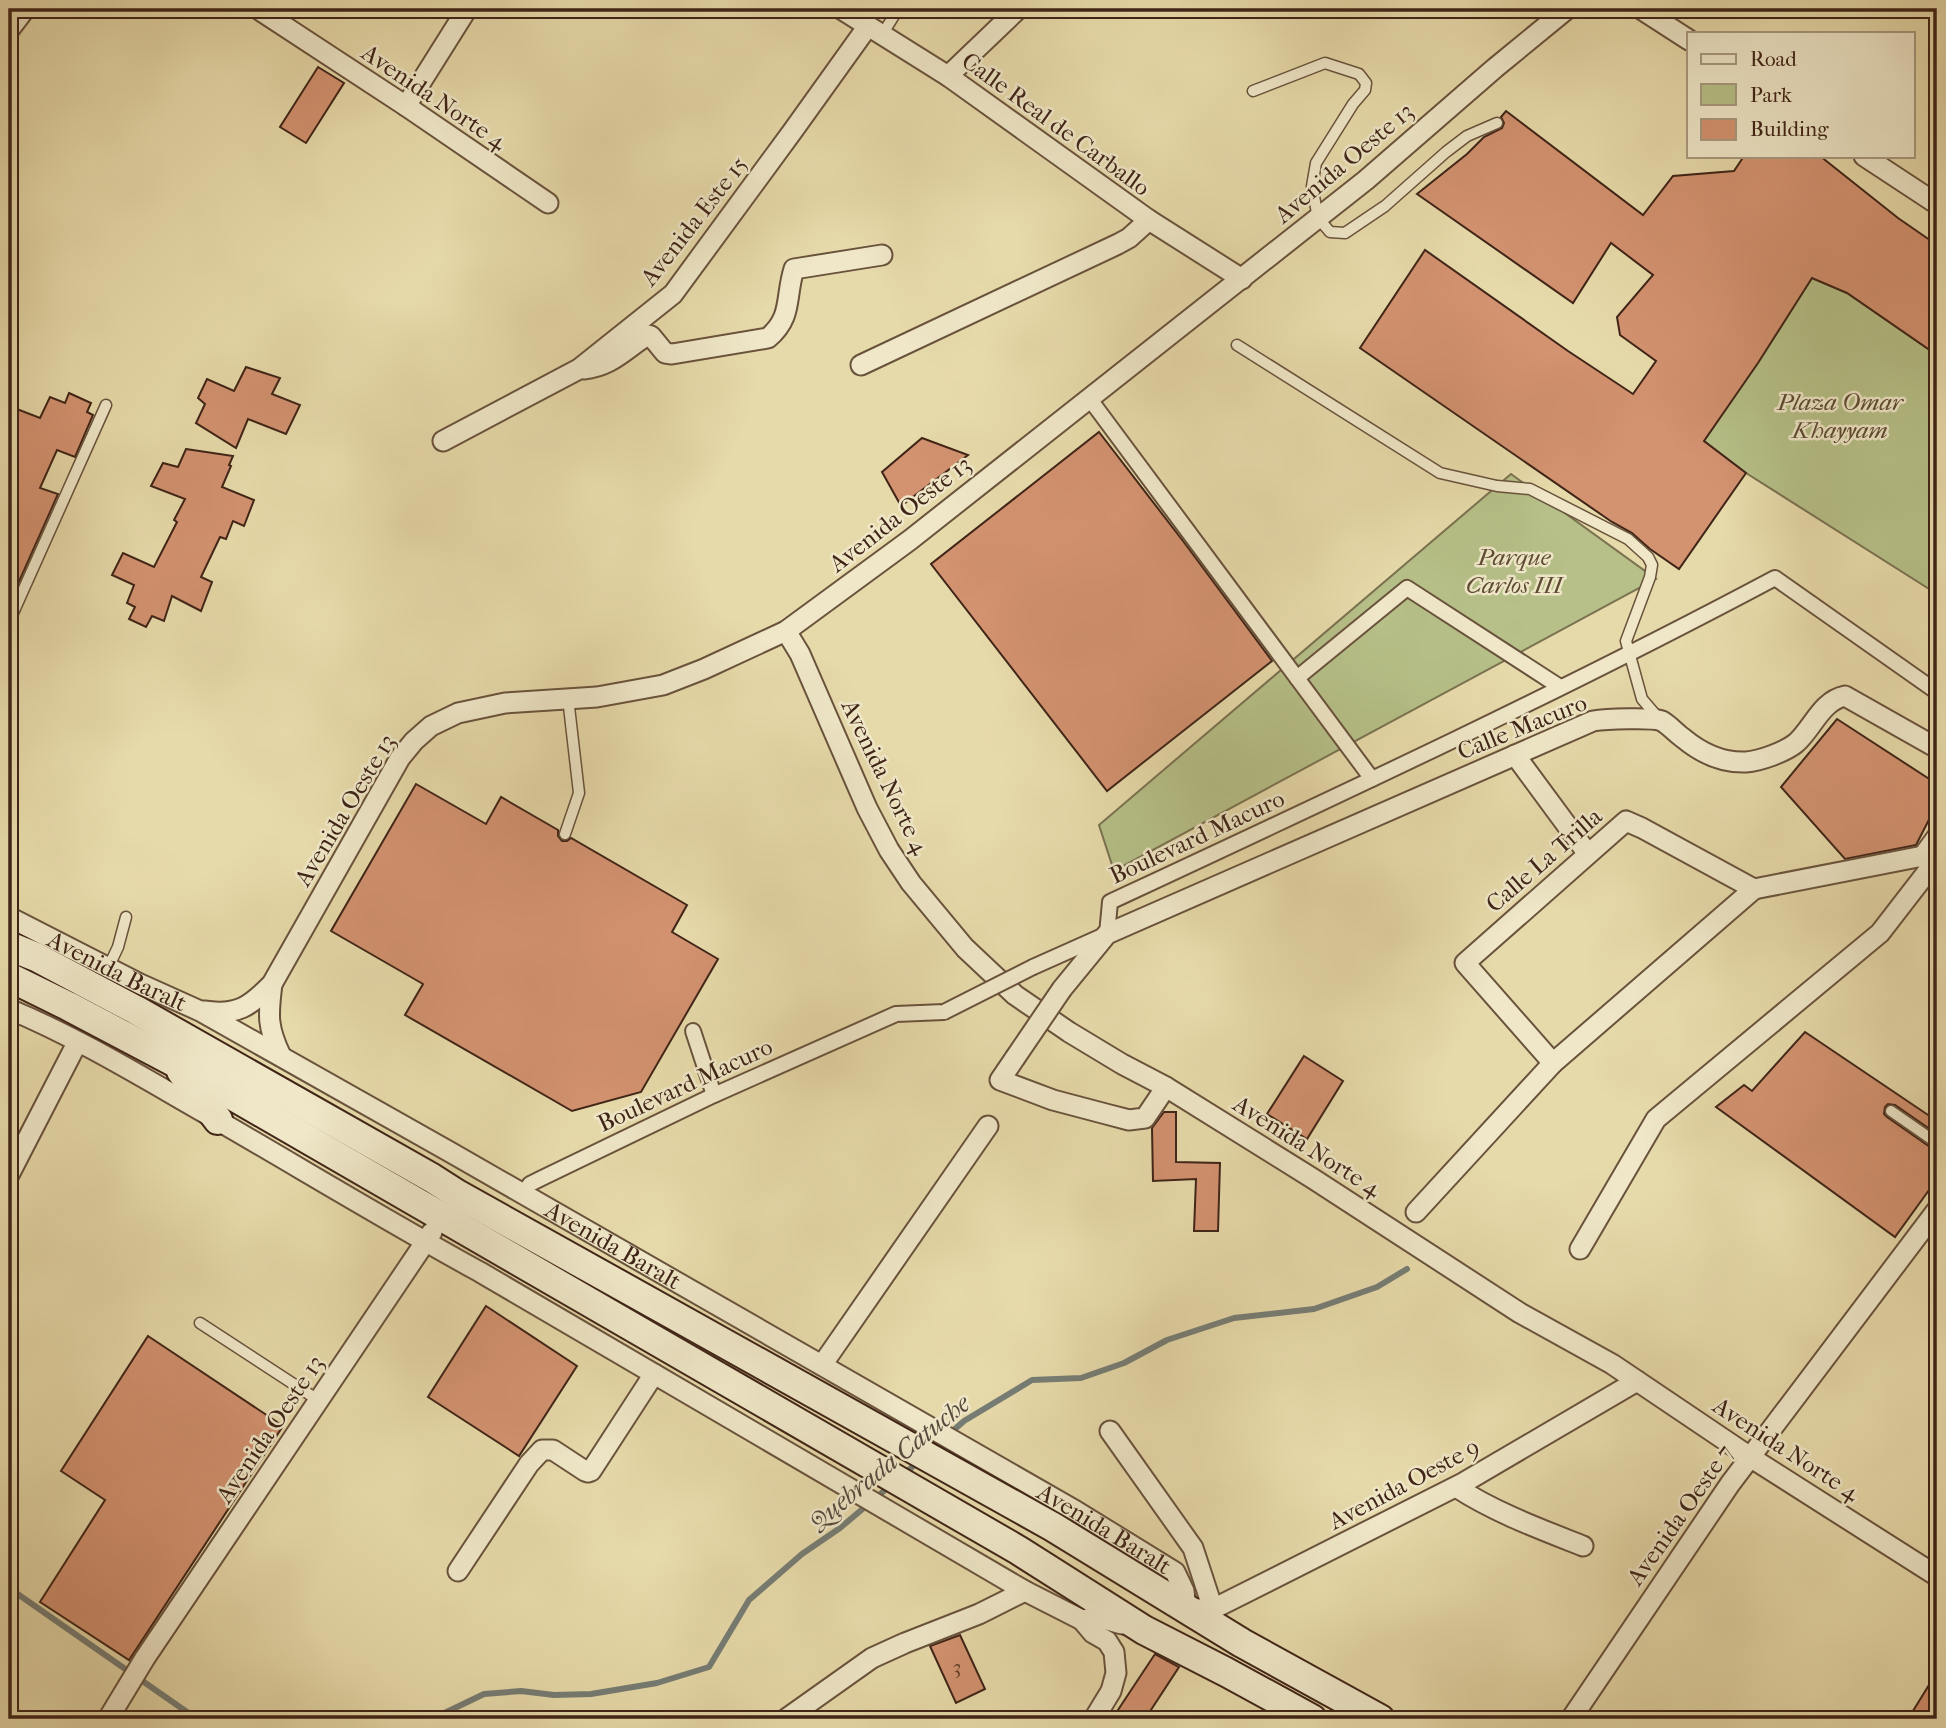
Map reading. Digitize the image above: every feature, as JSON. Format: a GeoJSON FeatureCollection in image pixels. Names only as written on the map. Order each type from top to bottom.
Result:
{"type":"FeatureCollection","features":[{"type":"Feature","properties":{"kind":"main road","name":"Avenida Baralt"},"geometry":{"type":"LineString","coordinates":[[9,946],[36,957],[158,1022],[432,1178],[450,1206],[801,1424],[1018,1550],[1144,1630],[1312,1719]]}},
{"type":"Feature","properties":{"kind":"main road","name":"Avenida Baralt"},"geometry":{"type":"LineString","coordinates":[[9,977],[450,1206],[1065,1519],[1200,1609],[1242,1643],[1380,1719]]}},
{"type":"Feature","properties":{"kind":"main road"},"geometry":{"type":"LineString","coordinates":[[176,1063],[218,1120]]}},
{"type":"Feature","properties":{"kind":"street"},"geometry":{"type":"LineString","coordinates":[[9,30],[25,9]]}},
{"type":"Feature","properties":{"kind":"street","name":"Avenida Norte 4"},"geometry":{"type":"LineString","coordinates":[[258,9],[548,203]]}},
{"type":"Feature","properties":{"kind":"street"},"geometry":{"type":"LineString","coordinates":[[406,106],[467,9]]}},
{"type":"Feature","properties":{"kind":"street","name":"Calle Real de Carballo"},"geometry":{"type":"LineString","coordinates":[[841,9],[948,76],[1149,220],[1242,279]]}},
{"type":"Feature","properties":{"kind":"street"},"geometry":{"type":"LineString","coordinates":[[948,76],[1018,9]]}},
{"type":"Feature","properties":{"kind":"street","name":"Avenida Oeste 13"},"geometry":{"type":"LineString","coordinates":[[200,1011],[221,1014],[240,1010],[254,1002],[272,984],[400,758],[431,726],[468,709],[505,703],[597,697],[663,685],[786,631],[910,540],[1242,279],[1366,180],[1567,9]]}},
{"type":"Feature","properties":{"kind":"street"},"geometry":{"type":"LineString","coordinates":[[1641,9],[1687,39]]}},
{"type":"Feature","properties":{"kind":"street","name":"Avenida Este 15"},"geometry":{"type":"LineString","coordinates":[[443,441],[579,369],[673,294],[792,132],[875,30]]}},
{"type":"Feature","properties":{"kind":"street"},"geometry":{"type":"LineString","coordinates":[[1867,158],[1937,204]]}},
{"type":"Feature","properties":{"kind":"street"},"geometry":{"type":"LineString","coordinates":[[861,365],[1118,244],[1149,220]]}},
{"type":"Feature","properties":{"kind":"street"},"geometry":{"type":"LineString","coordinates":[[579,369],[597,368],[608,363],[648,335],[665,353],[673,354],[768,338],[780,328],[789,302],[790,280],[794,269],[882,255]]}},
{"type":"Feature","properties":{"kind":"street"},"geometry":{"type":"LineString","coordinates":[[1088,398],[1372,779]]}},
{"type":"Feature","properties":{"kind":"street","name":"Boulevard Macuro"},"geometry":{"type":"LineString","coordinates":[[523,1194],[530,1184],[714,1095],[896,1014],[944,1012],[1033,967],[1107,934],[1110,902],[1372,779],[1630,653],[1775,578],[1937,692]]}},
{"type":"Feature","properties":{"kind":"street"},"geometry":{"type":"LineString","coordinates":[[1297,678],[1408,588],[1560,687]]}},
{"type":"Feature","properties":{"kind":"street","name":"Avenida Norte 4"},"geometry":{"type":"LineString","coordinates":[[786,631],[800,654],[867,808],[889,850],[911,883],[965,948],[1028,1005],[1322,1184],[1520,1313],[1612,1364],[1750,1457],[1937,1576]]}},
{"type":"Feature","properties":{"kind":"street"},"geometry":{"type":"LineString","coordinates":[[1660,720],[1693,746],[1728,762],[1750,762],[1770,756],[1795,743],[1827,705],[1836,698],[1845,696],[1937,748]]}},
{"type":"Feature","properties":{"kind":"street","name":"Calle Macuro"},"geometry":{"type":"LineString","coordinates":[[1107,934],[1593,720],[1660,720]]}},
{"type":"Feature","properties":{"kind":"street"},"geometry":{"type":"LineString","coordinates":[[1515,755],[1588,854]]}},
{"type":"Feature","properties":{"kind":"street","name":"Calle La Trilla"},"geometry":{"type":"LineString","coordinates":[[1553,1063],[1465,963],[1626,821],[1754,889]]}},
{"type":"Feature","properties":{"kind":"street"},"geometry":{"type":"LineString","coordinates":[[1580,1249],[1656,1119],[1880,933],[1930,866],[1937,837]]}},
{"type":"Feature","properties":{"kind":"street"},"geometry":{"type":"LineString","coordinates":[[1416,1212],[1553,1063],[1754,889],[1930,866]]}},
{"type":"Feature","properties":{"kind":"street","name":"Avenida Baralt"},"geometry":{"type":"LineString","coordinates":[[9,917],[140,985],[200,1011],[822,1364],[1065,1519]]}},
{"type":"Feature","properties":{"kind":"street"},"geometry":{"type":"LineString","coordinates":[[1107,934],[1062,989],[1000,1080],[1053,1100],[1129,1120],[1145,1118],[1166,1087]]}},
{"type":"Feature","properties":{"kind":"street","name":"Avenida Oeste 13"},"geometry":{"type":"LineString","coordinates":[[272,984],[270,1030],[281,1056]]}},
{"type":"Feature","properties":{"kind":"street","name":"Avenida Baralt"},"geometry":{"type":"LineString","coordinates":[[9,1009],[77,1042],[218,1120],[1025,1591],[1082,1620],[1097,1617],[1144,1630]]}},
{"type":"Feature","properties":{"kind":"street"},"geometry":{"type":"LineString","coordinates":[[693,1031],[714,1095]]}},
{"type":"Feature","properties":{"kind":"street"},"geometry":{"type":"LineString","coordinates":[[9,1175],[77,1042]]}},
{"type":"Feature","properties":{"kind":"street"},"geometry":{"type":"LineString","coordinates":[[822,1364],[988,1126]]}},
{"type":"Feature","properties":{"kind":"street","name":"Avenida Oeste 13"},"geometry":{"type":"LineString","coordinates":[[108,1719],[145,1658],[450,1206],[473,1166]]}},
{"type":"Feature","properties":{"kind":"street","name":"Avenida Oeste 7"},"geometry":{"type":"LineString","coordinates":[[1570,1719],[1750,1457],[1937,1210]]}},
{"type":"Feature","properties":{"kind":"street"},"geometry":{"type":"LineString","coordinates":[[458,1571],[529,1464],[542,1450],[553,1450],[585,1471],[592,1471],[654,1374]]}},
{"type":"Feature","properties":{"kind":"street","name":"Avenida Oeste 9"},"geometry":{"type":"LineString","coordinates":[[1200,1609],[1456,1487],[1637,1381]]}},
{"type":"Feature","properties":{"kind":"street"},"geometry":{"type":"LineString","coordinates":[[1111,1431],[1194,1548],[1200,1609]]}},
{"type":"Feature","properties":{"kind":"street"},"geometry":{"type":"LineString","coordinates":[[1456,1487],[1469,1496],[1583,1546]]}},
{"type":"Feature","properties":{"kind":"street"},"geometry":{"type":"LineString","coordinates":[[786,1719],[872,1658],[979,1614],[1025,1591]]}},
{"type":"Feature","properties":{"kind":"street"},"geometry":{"type":"LineString","coordinates":[[1082,1620],[1093,1633],[1107,1641],[1114,1652],[1116,1673],[1111,1691],[1094,1719]]}},
{"type":"Feature","properties":{"kind":"lane"},"geometry":{"type":"LineString","coordinates":[[875,30],[898,9]]}},
{"type":"Feature","properties":{"kind":"lane"},"geometry":{"type":"LineString","coordinates":[[1252,90],[1325,63],[1359,74],[1367,82],[1365,90],[1353,104],[1316,163],[1312,186],[1318,218],[1327,230],[1345,233],[1385,206],[1467,136],[1497,123]]}},
{"type":"Feature","properties":{"kind":"lane"},"geometry":{"type":"LineString","coordinates":[[1237,345],[1440,473],[1497,486],[1530,489],[1628,539],[1648,557],[1652,565],[1650,578],[1626,641],[1642,699],[1660,720]]}},
{"type":"Feature","properties":{"kind":"lane"},"geometry":{"type":"LineString","coordinates":[[9,622],[106,405]]}},
{"type":"Feature","properties":{"kind":"lane"},"geometry":{"type":"LineString","coordinates":[[565,834],[579,793],[568,698]]}},
{"type":"Feature","properties":{"kind":"lane"},"geometry":{"type":"LineString","coordinates":[[108,968],[118,947],[126,917]]}},
{"type":"Feature","properties":{"kind":"lane"},"geometry":{"type":"LineString","coordinates":[[1891,1111],[1937,1143]]}},
{"type":"Feature","properties":{"kind":"lane"},"geometry":{"type":"LineString","coordinates":[[200,1323],[318,1400]]}},
{"type":"Feature","properties":{"kind":"green space","name":"Plaza Omar Khayyam"},"geometry":{"type":"Polygon","coordinates":[[[1812,278],[1847,293],[1937,355],[1937,594],[1746,473],[1704,441],[1812,278]]]}},
{"type":"Feature","properties":{"kind":"green space","name":"Parque Carlos III"},"geometry":{"type":"Polygon","coordinates":[[[1511,474],[1656,579],[1114,871],[1099,825],[1511,474]]]}},
{"type":"Feature","properties":{"kind":"building"},"geometry":{"type":"Polygon","coordinates":[[[318,67],[344,83],[306,143],[280,127],[318,67]]]}},
{"type":"Feature","properties":{"kind":"building"},"geometry":{"type":"Polygon","coordinates":[[[1506,111],[1643,215],[1673,176],[1734,171],[1743,158],[1823,158],[1937,245],[1937,355],[1847,293],[1812,278],[1704,441],[1746,473],[1679,569],[1632,533],[1612,522],[1360,348],[1425,250],[1633,394],[1656,361],[1620,335],[1617,317],[1653,275],[1611,243],[1573,303],[1417,194],[1484,137],[1502,128],[1504,123],[1501,117],[1506,111]]]}},
{"type":"Feature","properties":{"kind":"building"},"geometry":{"type":"Polygon","coordinates":[[[246,367],[280,378],[272,394],[300,405],[286,434],[248,419],[236,448],[196,423],[205,404],[198,398],[207,379],[234,391],[246,367]]]}},
{"type":"Feature","properties":{"kind":"building"},"geometry":{"type":"Polygon","coordinates":[[[69,393],[91,403],[87,412],[93,415],[75,457],[57,450],[40,488],[58,494],[9,604],[9,406],[40,418],[50,397],[65,403],[69,393]]]}},
{"type":"Feature","properties":{"kind":"building"},"geometry":{"type":"Polygon","coordinates":[[[1099,432],[1272,661],[1107,791],[931,564],[1099,432]]]}},
{"type":"Feature","properties":{"kind":"building"},"geometry":{"type":"Polygon","coordinates":[[[922,438],[968,455],[901,506],[882,472],[922,438]]]}},
{"type":"Feature","properties":{"kind":"building"},"geometry":{"type":"Polygon","coordinates":[[[186,449],[233,456],[222,487],[254,500],[244,526],[233,521],[226,539],[220,537],[201,577],[212,582],[201,611],[172,596],[164,621],[152,616],[146,627],[129,619],[135,607],[127,603],[134,585],[112,575],[123,553],[154,567],[177,522],[174,520],[185,499],[151,486],[163,463],[178,467],[186,449]]]}},
{"type":"Feature","properties":{"kind":"building"},"geometry":{"type":"Polygon","coordinates":[[[1837,719],[1937,784],[1937,804],[1916,845],[1845,859],[1781,787],[1837,719]]]}},
{"type":"Feature","properties":{"kind":"building"},"geometry":{"type":"Polygon","coordinates":[[[416,784],[486,824],[501,797],[558,830],[562,841],[571,838],[687,905],[672,932],[718,959],[641,1092],[572,1111],[405,1015],[423,984],[331,931],[416,784]]]}},
{"type":"Feature","properties":{"kind":"building"},"geometry":{"type":"Polygon","coordinates":[[[1805,1032],[1937,1121],[1937,1134],[1895,1105],[1888,1104],[1885,1107],[1884,1114],[1887,1117],[1937,1150],[1937,1179],[1895,1237],[1716,1107],[1744,1085],[1752,1091],[1805,1032]]]}},
{"type":"Feature","properties":{"kind":"building"},"geometry":{"type":"Polygon","coordinates":[[[1304,1056],[1343,1081],[1307,1139],[1267,1114],[1304,1056]]]}},
{"type":"Feature","properties":{"kind":"building"},"geometry":{"type":"Polygon","coordinates":[[[1164,1112],[1176,1112],[1176,1162],[1220,1163],[1218,1231],[1194,1231],[1196,1179],[1153,1181],[1152,1128],[1164,1112]]]}},
{"type":"Feature","properties":{"kind":"building"},"geometry":{"type":"Polygon","coordinates":[[[486,1306],[577,1366],[519,1456],[428,1397],[486,1306]]]}},
{"type":"Feature","properties":{"kind":"building"},"geometry":{"type":"Polygon","coordinates":[[[148,1336],[283,1426],[129,1660],[40,1602],[105,1500],[61,1471],[148,1336]]]}},
{"type":"Feature","properties":{"kind":"building"},"geometry":{"type":"Polygon","coordinates":[[[960,1635],[985,1689],[956,1703],[930,1646],[960,1635]]]}},
{"type":"Feature","properties":{"kind":"building"},"geometry":{"type":"Polygon","coordinates":[[[1155,1654],[1179,1667],[1145,1719],[1112,1719],[1155,1654]]]}},
{"type":"Feature","properties":{"kind":"building"},"geometry":{"type":"Polygon","coordinates":[[[1937,1672],[1937,1719],[1908,1719],[1937,1672]]]}},
{"type":"Feature","properties":{"kind":"waterway","name":"Quebrada Catuche"},"geometry":{"type":"LineString","coordinates":[[931,1450],[964,1421],[1032,1380],[1081,1378],[1124,1363],[1167,1340],[1234,1318],[1314,1309],[1377,1287],[1407,1269]]}},
{"type":"Feature","properties":{"kind":"waterway","name":"Quebrada Catuche"},"geometry":{"type":"LineString","coordinates":[[902,1476],[920,1460]]}},
{"type":"Feature","properties":{"kind":"waterway","name":"Quebrada Catuche"},"geometry":{"type":"LineString","coordinates":[[432,1719],[484,1694],[521,1691],[554,1695],[591,1694],[657,1683],[709,1667],[749,1600],[802,1554],[840,1528],[891,1485]]}},
{"type":"Feature","properties":{"kind":"waterway","name":"Quebrada Catuche"},"geometry":{"type":"LineString","coordinates":[[9,1588],[197,1719]]}}]}
